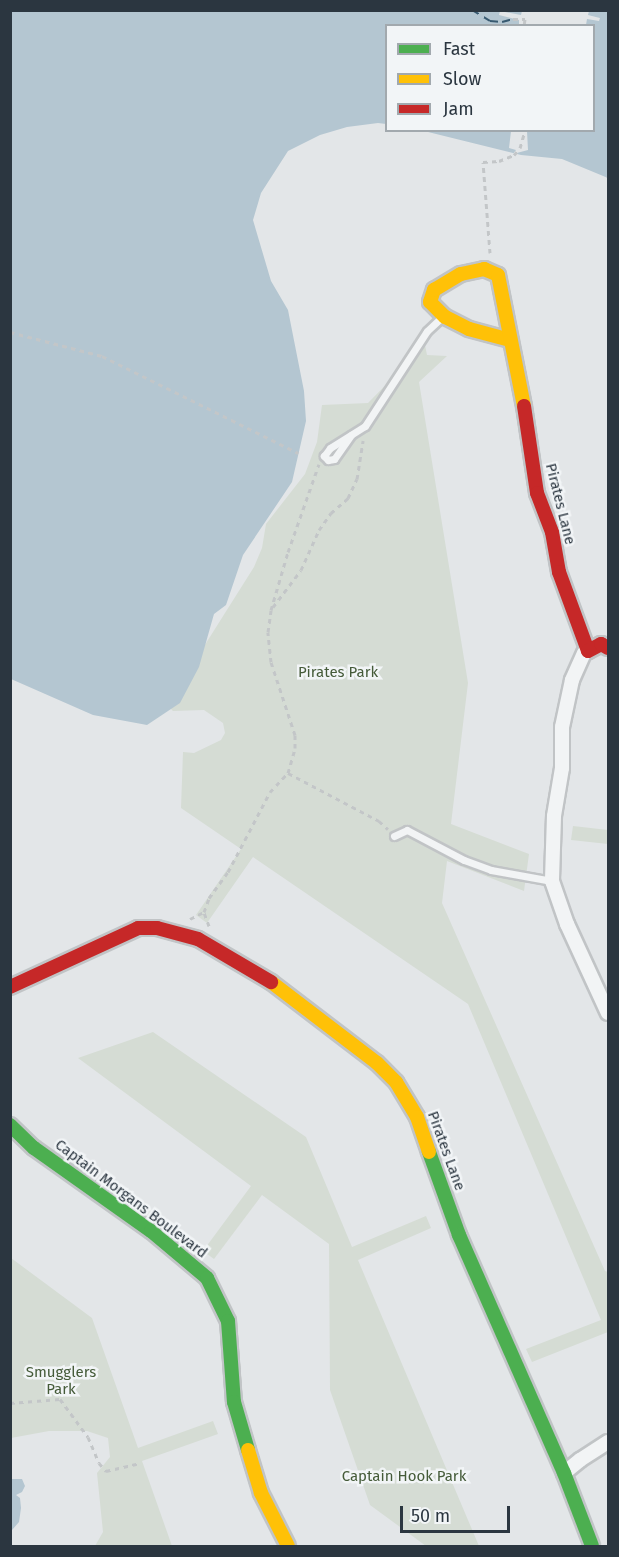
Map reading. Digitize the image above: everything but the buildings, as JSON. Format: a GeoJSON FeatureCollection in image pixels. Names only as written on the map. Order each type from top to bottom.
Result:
{"type":"FeatureCollection","features":[{"type":"Feature","properties":{"kind":"street"},"geometry":{"type":"LineString","coordinates":[[492,273],[484,268],[461,274],[434,290],[430,302],[443,315],[469,329],[510,340]]}},
{"type":"Feature","properties":{"kind":"street","name":"Pirates Lane"},"geometry":{"type":"LineString","coordinates":[[492,273],[498,275],[537,493],[552,532],[559,572],[588,651]]}},
{"type":"Feature","properties":{"kind":"street"},"geometry":{"type":"LineString","coordinates":[[609,648],[601,644],[584,653],[572,680],[562,727],[562,768],[554,816],[552,881],[567,924],[609,1013]]}},
{"type":"Feature","properties":{"kind":"street","name":"Pirates Lane"},"geometry":{"type":"LineString","coordinates":[[10,987],[138,928],[157,928],[198,939],[271,982],[377,1063],[396,1082],[417,1117],[459,1235],[564,1473],[592,1546]]}},
{"type":"Feature","properties":{"kind":"street","name":"Captain Morgans Boulevard"},"geometry":{"type":"LineString","coordinates":[[10,1125],[34,1148],[151,1232],[207,1278],[228,1321],[234,1402],[261,1493],[288,1546]]}},
{"type":"Feature","properties":{"kind":"street"},"geometry":{"type":"LineString","coordinates":[[564,1473],[609,1442]]}},
{"type":"Feature","properties":{"kind":"lane"},"geometry":{"type":"LineString","coordinates":[[324,456],[330,448],[365,426],[427,331],[443,315]]}},
{"type":"Feature","properties":{"kind":"lane"},"geometry":{"type":"LineString","coordinates":[[395,834],[407,830],[464,860],[491,870],[552,881]]}},
{"type":"Feature","properties":{"kind":"path"},"geometry":{"type":"LineString","coordinates":[[513,19],[525,19],[524,24]]}},
{"type":"Feature","properties":{"kind":"path"},"geometry":{"type":"LineString","coordinates":[[492,273],[483,192],[483,162],[499,161],[514,155],[520,148],[524,132]]}},
{"type":"Feature","properties":{"kind":"path"},"geometry":{"type":"LineString","coordinates":[[10,332],[102,356],[298,453]]}},
{"type":"Feature","properties":{"kind":"path"},"geometry":{"type":"LineString","coordinates":[[271,610],[301,570],[318,530],[331,513],[348,498],[357,479],[365,426]]}},
{"type":"Feature","properties":{"kind":"path"},"geometry":{"type":"LineString","coordinates":[[218,950],[204,912],[209,898],[228,872],[270,792],[288,773],[295,748],[295,735],[271,662],[268,632],[271,610],[312,478],[324,456]]}},
{"type":"Feature","properties":{"kind":"path"},"geometry":{"type":"LineString","coordinates":[[288,773],[395,834]]}},
{"type":"Feature","properties":{"kind":"path"},"geometry":{"type":"LineString","coordinates":[[10,1403],[60,1399],[88,1437],[99,1462],[106,1471],[137,1464]]}},
{"type":"Feature","properties":{"kind":"green space","name":"Pirates Park"},"geometry":{"type":"Polygon","coordinates":[[[425,345],[427,355],[447,356],[419,382],[468,683],[451,824],[529,854],[524,891],[447,861],[442,903],[605,1271],[608,1272],[608,1332],[532,1362],[526,1349],[601,1320],[468,1004],[253,857],[207,923],[196,915],[241,849],[181,808],[183,752],[194,753],[221,740],[225,733],[223,723],[204,710],[173,711],[167,705],[254,567],[262,548],[266,524],[305,474],[317,442],[322,405],[368,403],[425,345]]]}},
{"type":"Feature","properties":{"kind":"green space"},"geometry":{"type":"Polygon","coordinates":[[[573,826],[608,830],[608,844],[571,840],[573,826]]]}},
{"type":"Feature","properties":{"kind":"green space","name":"Captain Hook Park"},"geometry":{"type":"Polygon","coordinates":[[[153,1032],[306,1137],[352,1247],[426,1216],[431,1228],[358,1260],[479,1546],[426,1546],[370,1505],[330,1390],[329,1244],[262,1195],[214,1259],[203,1251],[251,1186],[78,1058],[153,1032]]]}},
{"type":"Feature","properties":{"kind":"green space","name":"Smugglers Park"},"geometry":{"type":"Polygon","coordinates":[[[11,1258],[92,1318],[138,1448],[213,1421],[218,1434],[142,1461],[172,1546],[95,1546],[103,1532],[97,1473],[110,1457],[108,1438],[87,1431],[49,1431],[11,1438],[11,1258]]]}},
{"type":"Feature","properties":{"kind":"water"},"geometry":{"type":"Polygon","coordinates":[[[10,11],[608,11],[608,178],[562,159],[521,155],[428,132],[595,132],[595,24],[385,24],[385,124],[347,127],[320,135],[288,151],[261,193],[253,220],[271,281],[288,310],[304,391],[306,421],[292,482],[243,555],[226,605],[214,614],[199,667],[180,703],[147,725],[93,715],[11,679],[10,11]]]}},
{"type":"Feature","properties":{"kind":"water"},"geometry":{"type":"Polygon","coordinates":[[[10,1479],[22,1479],[25,1486],[22,1492],[16,1495],[20,1498],[21,1508],[19,1522],[12,1530],[10,1479]]]}},
{"type":"Feature","properties":{"kind":"pier"},"geometry":{"type":"Polygon","coordinates":[[[500,11],[521,15],[522,11],[589,11],[588,15],[600,18],[599,21],[587,19],[586,24],[519,24],[519,20],[499,15],[500,11]]]}},
{"type":"Feature","properties":{"kind":"pier"},"geometry":{"type":"Polygon","coordinates":[[[511,132],[527,132],[528,150],[513,154],[516,150],[509,148],[511,132]]]}},
{"type":"Feature","properties":{"kind":"ferry route"},"geometry":{"type":"LineString","coordinates":[[472,10],[490,21],[502,22],[513,19]]}},
{"type":"Feature","properties":{"kind":"traffic: fast"},"geometry":{"type":"LineString","coordinates":[[10,1125],[34,1148],[151,1231],[207,1278],[228,1321],[234,1402],[248,1450]]}},
{"type":"Feature","properties":{"kind":"traffic: fast"},"geometry":{"type":"LineString","coordinates":[[429,1152],[459,1235],[564,1473],[592,1546]]}},
{"type":"Feature","properties":{"kind":"traffic: slow"},"geometry":{"type":"LineString","coordinates":[[510,340],[469,329],[445,317],[430,302],[434,290],[461,274],[484,269],[498,275],[524,406]]}},
{"type":"Feature","properties":{"kind":"traffic: slow"},"geometry":{"type":"LineString","coordinates":[[271,982],[377,1063],[396,1082],[417,1117],[429,1152]]}},
{"type":"Feature","properties":{"kind":"traffic: slow"},"geometry":{"type":"LineString","coordinates":[[248,1450],[261,1493],[288,1546]]}},
{"type":"Feature","properties":{"kind":"traffic: jam"},"geometry":{"type":"LineString","coordinates":[[524,406],[537,493],[552,532],[559,572],[588,651],[601,644],[608,648]]}},
{"type":"Feature","properties":{"kind":"traffic: jam"},"geometry":{"type":"LineString","coordinates":[[10,987],[138,928],[157,928],[198,939],[271,982]]}}]}
